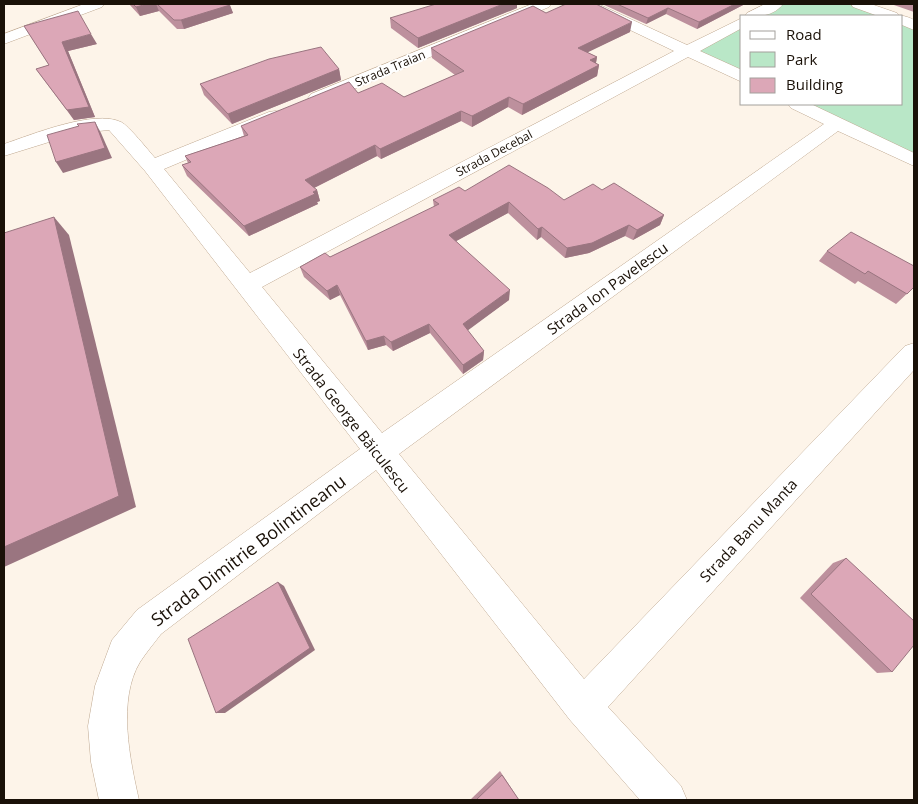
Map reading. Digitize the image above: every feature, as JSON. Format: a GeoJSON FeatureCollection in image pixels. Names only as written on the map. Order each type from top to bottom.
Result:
{"type":"FeatureCollection","features":[{"type":"Feature","properties":{"kind":"street"},"geometry":{"type":"LineString","coordinates":[[4,39],[97,4]]}},
{"type":"Feature","properties":{"kind":"street","name":"Strada Traian"},"geometry":{"type":"LineString","coordinates":[[152,167],[544,4]]}},
{"type":"Feature","properties":{"kind":"street"},"geometry":{"type":"LineString","coordinates":[[587,4],[740,76]]}},
{"type":"Feature","properties":{"kind":"street"},"geometry":{"type":"LineString","coordinates":[[754,15],[776,4]]}},
{"type":"Feature","properties":{"kind":"street"},"geometry":{"type":"LineString","coordinates":[[858,4],[889,15]]}},
{"type":"Feature","properties":{"kind":"street","name":"Strada Decebal"},"geometry":{"type":"LineString","coordinates":[[246,285],[740,23]]}},
{"type":"Feature","properties":{"kind":"street"},"geometry":{"type":"LineString","coordinates":[[799,105],[914,160]]}},
{"type":"Feature","properties":{"kind":"street","name":"Strada George Băiculescu"},"geometry":{"type":"LineString","coordinates":[[4,150],[87,124],[109,123],[115,126],[152,167],[583,706],[666,800]]}},
{"type":"Feature","properties":{"kind":"street","name":"Strada Ion Pavelescu"},"geometry":{"type":"LineString","coordinates":[[378,452],[837,123]]}},
{"type":"Feature","properties":{"kind":"street","name":"Strada Banu Manta"},"geometry":{"type":"LineString","coordinates":[[583,706],[914,354]]}},
{"type":"Feature","properties":{"kind":"street","name":"Strada Dimitrie Bolintineanu"},"geometry":{"type":"LineString","coordinates":[[119,800],[111,762],[108,726],[113,686],[125,653],[149,622],[378,452]]}},
{"type":"Feature","properties":{"kind":"green space"},"geometry":{"type":"Polygon","coordinates":[[[781,4],[853,4],[883,15],[760,15],[781,4]]]}},
{"type":"Feature","properties":{"kind":"green space"},"geometry":{"type":"Polygon","coordinates":[[[903,22],[914,27],[914,160],[801,105],[903,105],[903,22]]]}},
{"type":"Feature","properties":{"kind":"green space"},"geometry":{"type":"Polygon","coordinates":[[[740,26],[740,74],[692,51],[740,26]]]}},
{"type":"Feature","properties":{"kind":"building"},"geometry":{"type":"Polygon","coordinates":[[[133,4],[147,4],[136,7],[133,4]]]}},
{"type":"Feature","properties":{"kind":"building"},"geometry":{"type":"Polygon","coordinates":[[[157,4],[230,5],[181,20],[174,20],[157,4]]]}},
{"type":"Feature","properties":{"kind":"building"},"geometry":{"type":"Polygon","coordinates":[[[436,4],[503,4],[418,38],[390,18],[436,4]]]}},
{"type":"Feature","properties":{"kind":"building"},"geometry":{"type":"Polygon","coordinates":[[[566,4],[596,4],[632,22],[578,48],[597,57],[590,60],[599,65],[523,104],[509,97],[472,116],[461,111],[380,149],[375,145],[305,180],[317,190],[313,192],[315,194],[244,226],[182,165],[191,162],[185,156],[248,135],[241,126],[349,82],[358,93],[382,83],[404,97],[464,71],[431,48],[533,6],[546,13],[566,4]]]}},
{"type":"Feature","properties":{"kind":"building"},"geometry":{"type":"Polygon","coordinates":[[[617,4],[735,4],[699,22],[668,8],[648,18],[617,4]]]}},
{"type":"Feature","properties":{"kind":"building"},"geometry":{"type":"Polygon","coordinates":[[[78,11],[91,34],[62,42],[89,107],[67,110],[36,69],[49,65],[24,26],[78,11]]]}},
{"type":"Feature","properties":{"kind":"building"},"geometry":{"type":"Polygon","coordinates":[[[321,47],[339,69],[228,114],[200,84],[269,59],[321,47]]]}},
{"type":"Feature","properties":{"kind":"building"},"geometry":{"type":"Polygon","coordinates":[[[95,122],[105,148],[56,162],[47,135],[79,126],[77,124],[95,122]]]}},
{"type":"Feature","properties":{"kind":"building"},"geometry":{"type":"Polygon","coordinates":[[[509,165],[548,188],[564,200],[593,184],[602,190],[614,183],[664,215],[637,230],[629,225],[592,243],[567,248],[542,227],[538,229],[509,202],[449,235],[510,290],[463,324],[484,351],[463,365],[429,324],[391,342],[384,336],[366,341],[337,285],[327,291],[300,267],[325,253],[330,257],[439,204],[433,200],[459,187],[465,191],[509,165]]]}},
{"type":"Feature","properties":{"kind":"building"},"geometry":{"type":"Polygon","coordinates":[[[54,217],[119,496],[4,547],[4,233],[54,217]]]}},
{"type":"Feature","properties":{"kind":"building"},"geometry":{"type":"Polygon","coordinates":[[[851,232],[914,266],[914,287],[907,294],[868,271],[865,274],[827,251],[851,232]]]}},
{"type":"Feature","properties":{"kind":"building"},"geometry":{"type":"Polygon","coordinates":[[[846,558],[914,621],[914,645],[892,672],[811,594],[846,558]]]}},
{"type":"Feature","properties":{"kind":"building"},"geometry":{"type":"Polygon","coordinates":[[[278,582],[310,648],[216,713],[188,639],[278,582]]]}},
{"type":"Feature","properties":{"kind":"building"},"geometry":{"type":"Polygon","coordinates":[[[502,775],[519,800],[476,800],[502,775]]]}}]}
